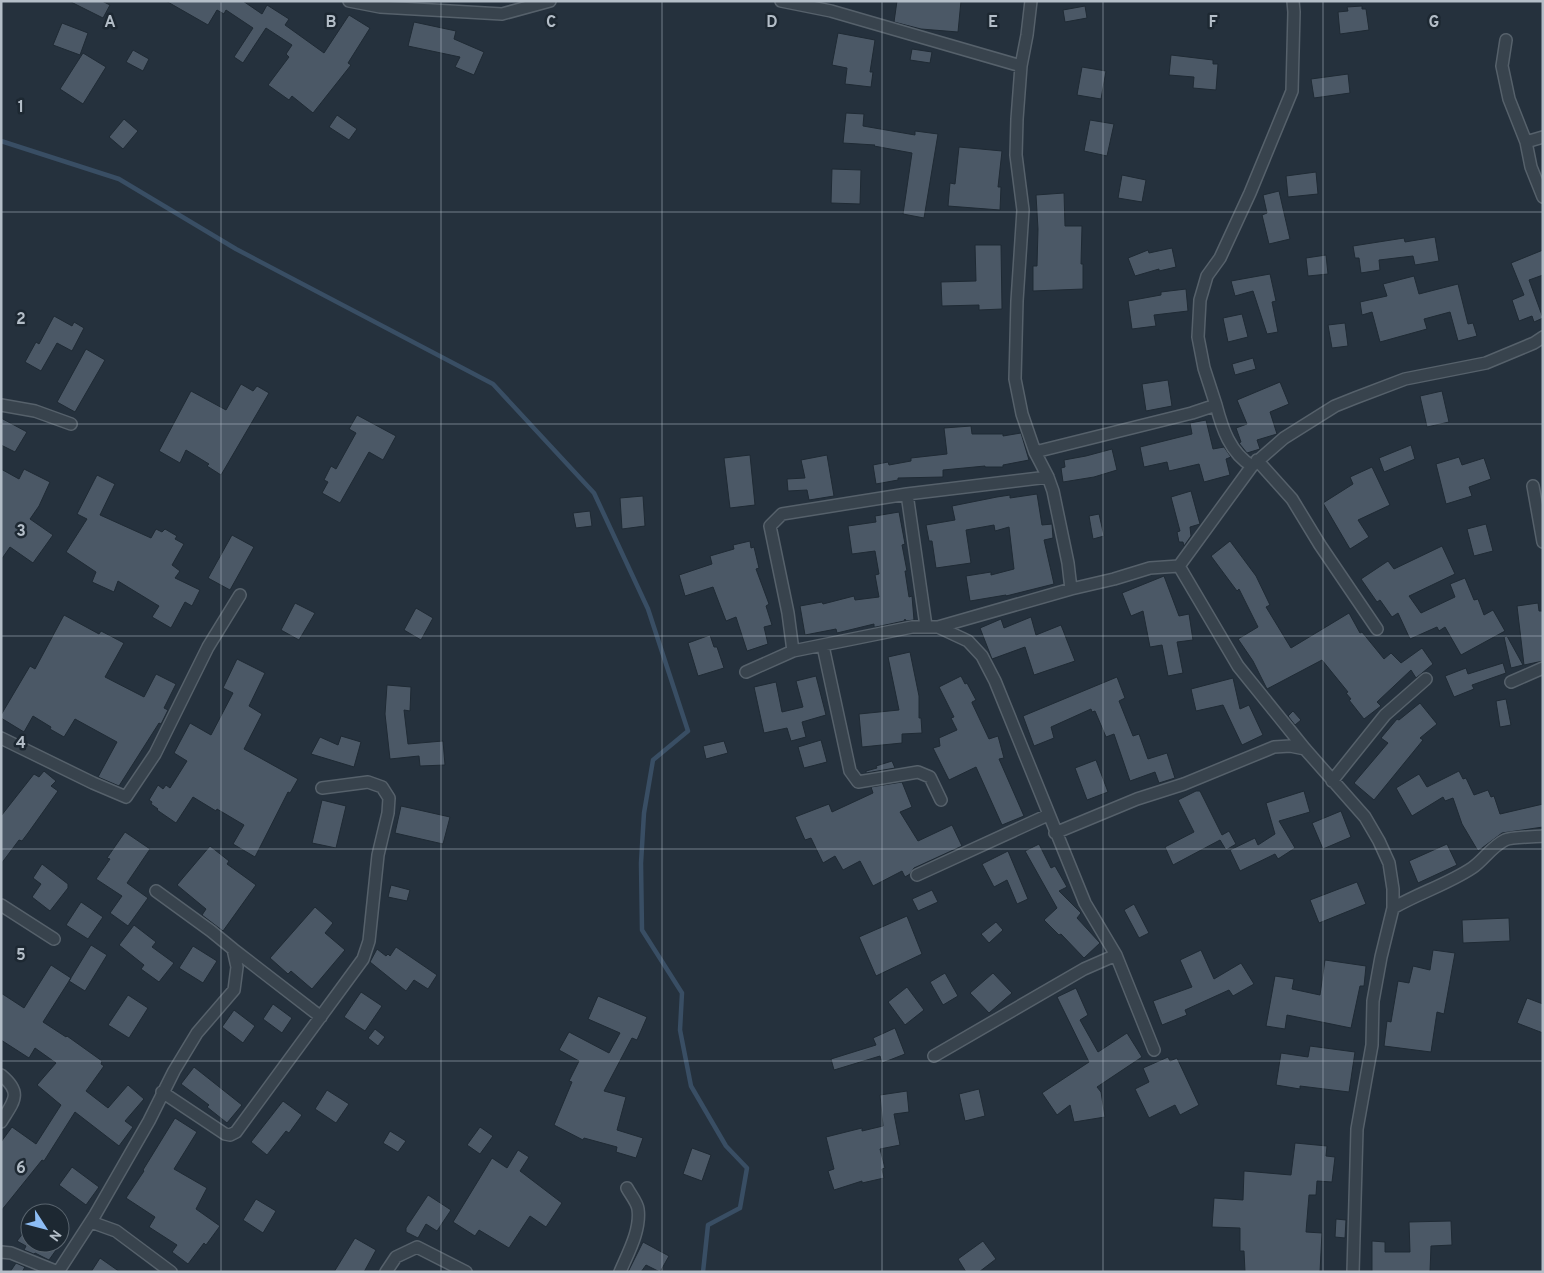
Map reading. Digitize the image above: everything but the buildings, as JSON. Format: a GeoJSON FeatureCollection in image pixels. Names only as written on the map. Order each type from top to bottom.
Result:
{"type":"FeatureCollection","features":[{"type":"Feature","properties":{"kind":"street"},"geometry":{"type":"LineString","coordinates":[[349,1],[380,7],[408,5],[502,14],[550,1]]}},
{"type":"Feature","properties":{"kind":"street"},"geometry":{"type":"LineString","coordinates":[[781,1],[832,11],[1021,66]]}},
{"type":"Feature","properties":{"kind":"street"},"geometry":{"type":"LineString","coordinates":[[1031,1],[1021,66],[1016,154],[1023,210],[1017,301],[1015,379],[1022,414],[1035,452],[1048,477],[1063,536],[1071,589]]}},
{"type":"Feature","properties":{"kind":"street"},"geometry":{"type":"LineString","coordinates":[[1293,1],[1292,91],[1250,193],[1220,258],[1207,276],[1200,300],[1198,337],[1204,368],[1222,427],[1234,449],[1240,457],[1254,463],[1292,500],[1320,545],[1377,628]]}},
{"type":"Feature","properties":{"kind":"street"},"geometry":{"type":"LineString","coordinates":[[1506,40],[1502,66],[1509,99],[1526,142],[1530,167],[1543,197]]}},
{"type":"Feature","properties":{"kind":"street"},"geometry":{"type":"LineString","coordinates":[[1526,142],[1543,137]]}},
{"type":"Feature","properties":{"kind":"street"},"geometry":{"type":"LineString","coordinates":[[938,627],[1150,568],[1179,566],[1254,463],[1284,438],[1335,406],[1355,398],[1405,379],[1486,363],[1534,343],[1543,337]]}},
{"type":"Feature","properties":{"kind":"street"},"geometry":{"type":"LineString","coordinates":[[1,404],[35,411],[71,424]]}},
{"type":"Feature","properties":{"kind":"street"},"geometry":{"type":"LineString","coordinates":[[1035,452],[1216,405]]}},
{"type":"Feature","properties":{"kind":"street"},"geometry":{"type":"LineString","coordinates":[[793,651],[788,614],[770,526],[782,514],[907,494],[1048,477]]}},
{"type":"Feature","properties":{"kind":"street"},"geometry":{"type":"LineString","coordinates":[[1533,486],[1543,542]]}},
{"type":"Feature","properties":{"kind":"street"},"geometry":{"type":"LineString","coordinates":[[907,494],[926,626]]}},
{"type":"Feature","properties":{"kind":"street"},"geometry":{"type":"LineString","coordinates":[[1179,566],[1238,666],[1305,749],[1365,817],[1389,863],[1394,889],[1393,908],[1372,1001],[1372,1045],[1357,1129],[1353,1272]]}},
{"type":"Feature","properties":{"kind":"street"},"geometry":{"type":"LineString","coordinates":[[1,738],[126,797],[155,754],[208,646],[240,595]]}},
{"type":"Feature","properties":{"kind":"street"},"geometry":{"type":"LineString","coordinates":[[746,672],[793,651],[912,627],[938,627],[968,641],[982,656],[995,680],[1048,816],[1085,903],[1116,954],[1154,1050]]}},
{"type":"Feature","properties":{"kind":"street"},"geometry":{"type":"LineString","coordinates":[[823,646],[850,770],[858,782],[918,772],[930,777],[941,800]]}},
{"type":"Feature","properties":{"kind":"street"},"geometry":{"type":"LineString","coordinates":[[1512,682],[1543,668]]}},
{"type":"Feature","properties":{"kind":"street"},"geometry":{"type":"LineString","coordinates":[[1332,781],[1385,715],[1426,679]]}},
{"type":"Feature","properties":{"kind":"street"},"geometry":{"type":"LineString","coordinates":[[1055,833],[1136,799],[1184,784],[1274,747],[1290,746],[1305,749]]}},
{"type":"Feature","properties":{"kind":"street"},"geometry":{"type":"LineString","coordinates":[[162,1092],[225,1134],[230,1135],[236,1132],[363,959],[369,941],[377,864],[388,813],[389,798],[382,787],[368,782],[322,788]]}},
{"type":"Feature","properties":{"kind":"street"},"geometry":{"type":"LineString","coordinates":[[917,875],[1048,816]]}},
{"type":"Feature","properties":{"kind":"street"},"geometry":{"type":"LineString","coordinates":[[1393,908],[1473,867],[1493,848],[1507,839],[1543,836]]}},
{"type":"Feature","properties":{"kind":"street"},"geometry":{"type":"LineString","coordinates":[[156,890],[321,1017]]}},
{"type":"Feature","properties":{"kind":"street"},"geometry":{"type":"LineString","coordinates":[[1,905],[54,939]]}},
{"type":"Feature","properties":{"kind":"street"},"geometry":{"type":"LineString","coordinates":[[1,1252],[11,1252],[58,1272],[91,1222],[149,1121],[162,1092],[197,1033],[234,990],[237,966],[232,949]]}},
{"type":"Feature","properties":{"kind":"street"},"geometry":{"type":"LineString","coordinates":[[934,1056],[1084,969],[1116,954]]}},
{"type":"Feature","properties":{"kind":"street"},"geometry":{"type":"LineString","coordinates":[[1,1075],[12,1084],[15,1092],[14,1100],[1,1122]]}},
{"type":"Feature","properties":{"kind":"street"},"geometry":{"type":"LineString","coordinates":[[620,1272],[633,1241],[637,1224],[638,1207],[627,1188]]}},
{"type":"Feature","properties":{"kind":"street"},"geometry":{"type":"LineString","coordinates":[[91,1222],[116,1230],[171,1272]]}},
{"type":"Feature","properties":{"kind":"street"},"geometry":{"type":"LineString","coordinates":[[386,1272],[396,1257],[417,1247],[466,1272]]}},
{"type":"Feature","properties":{"kind":"waterway"},"geometry":{"type":"LineString","coordinates":[[1,141],[119,179],[236,249],[493,384],[594,493],[648,609],[688,731],[653,760],[644,813],[641,863],[642,930],[682,993],[680,1030],[691,1086],[726,1146],[747,1168],[740,1208],[708,1225],[703,1272]]}}]}
